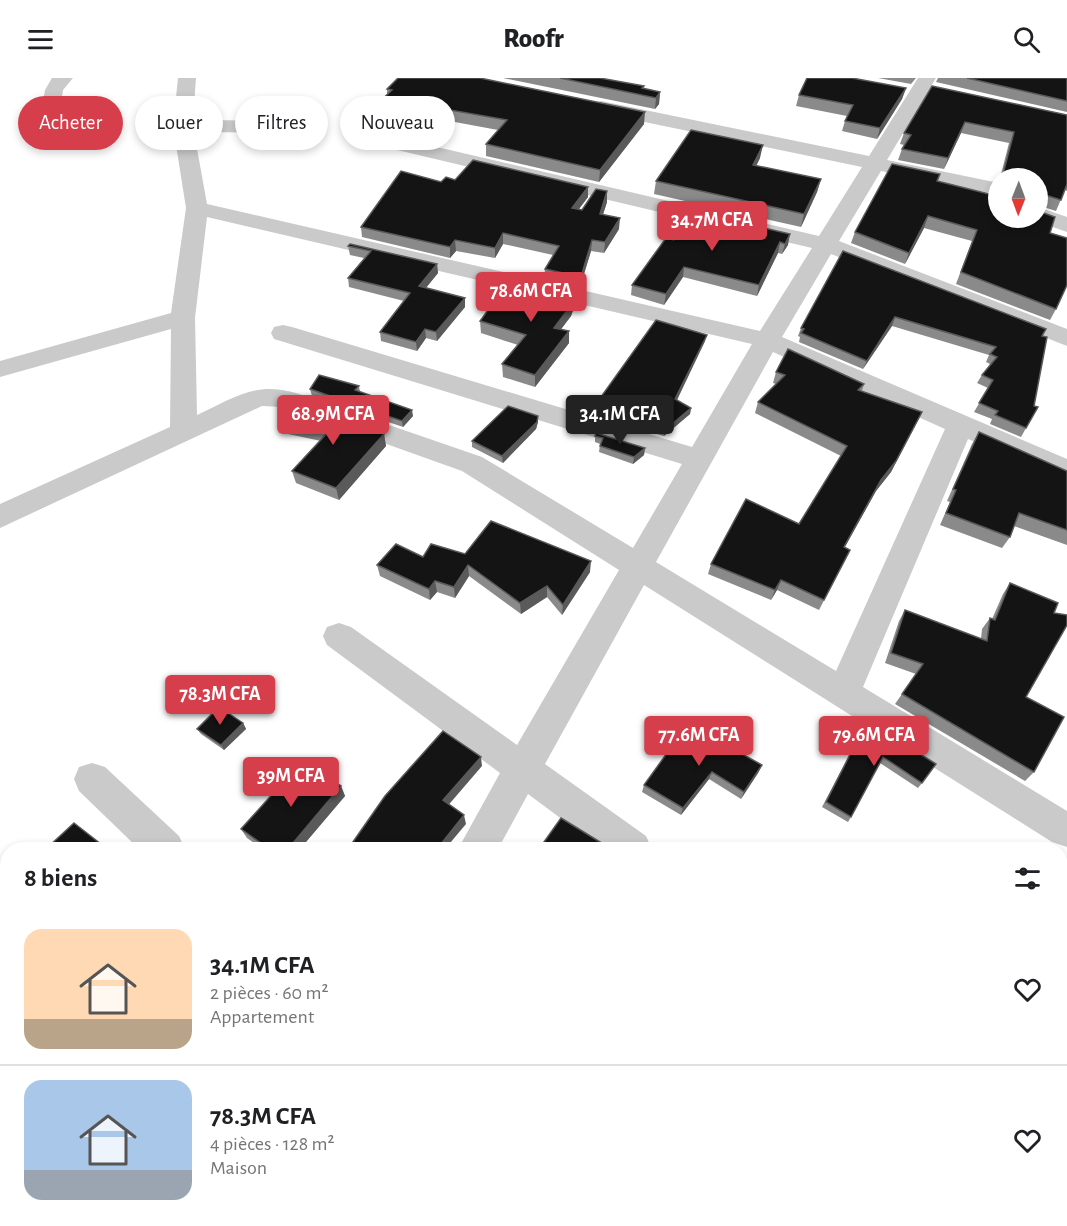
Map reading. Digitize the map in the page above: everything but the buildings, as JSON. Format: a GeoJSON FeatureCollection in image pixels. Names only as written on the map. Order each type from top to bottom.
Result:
{"type":"FeatureCollection","features":[{"type":"Feature","properties":{"kind":"street"},"geometry":{"type":"LineString","coordinates":[[53,96],[57,83],[64,78]]}},
{"type":"Feature","properties":{"kind":"street"},"geometry":{"type":"LineString","coordinates":[[186,96],[187,78]]}},
{"type":"Feature","properties":{"kind":"street"},"geometry":{"type":"LineString","coordinates":[[481,842],[766,340],[875,164],[916,87],[945,92]]}},
{"type":"Feature","properties":{"kind":"street"},"geometry":{"type":"LineString","coordinates":[[582,103],[988,187]]}},
{"type":"Feature","properties":{"kind":"street"},"geometry":{"type":"LineString","coordinates":[[184,431],[183,318],[197,208],[187,150]]}},
{"type":"Feature","properties":{"kind":"street"},"geometry":{"type":"LineString","coordinates":[[424,150],[826,244],[1067,338]]}},
{"type":"Feature","properties":{"kind":"street"},"geometry":{"type":"LineString","coordinates":[[930,175],[988,196]]}},
{"type":"Feature","properties":{"kind":"street"},"geometry":{"type":"LineString","coordinates":[[1048,198],[1067,202]]}},
{"type":"Feature","properties":{"kind":"street"},"geometry":{"type":"LineString","coordinates":[[197,208],[766,340],[1067,471]]}},
{"type":"Feature","properties":{"kind":"street"},"geometry":{"type":"LineString","coordinates":[[1048,218],[1067,225]]}},
{"type":"Feature","properties":{"kind":"street"},"geometry":{"type":"LineString","coordinates":[[0,369],[183,318]]}},
{"type":"Feature","properties":{"kind":"street"},"geometry":{"type":"LineString","coordinates":[[283,333],[699,459]]}},
{"type":"Feature","properties":{"kind":"street"},"geometry":{"type":"LineString","coordinates":[[0,517],[255,399],[270,396],[287,399],[472,464],[843,693],[1064,833]]}},
{"type":"Feature","properties":{"kind":"street"},"geometry":{"type":"LineString","coordinates":[[843,693],[961,424]]}},
{"type":"Feature","properties":{"kind":"street"},"geometry":{"type":"LineString","coordinates":[[339,636],[623,842]]}},
{"type":"Feature","properties":{"kind":"street"},"geometry":{"type":"LineString","coordinates":[[92,779],[159,842]]}}]}
